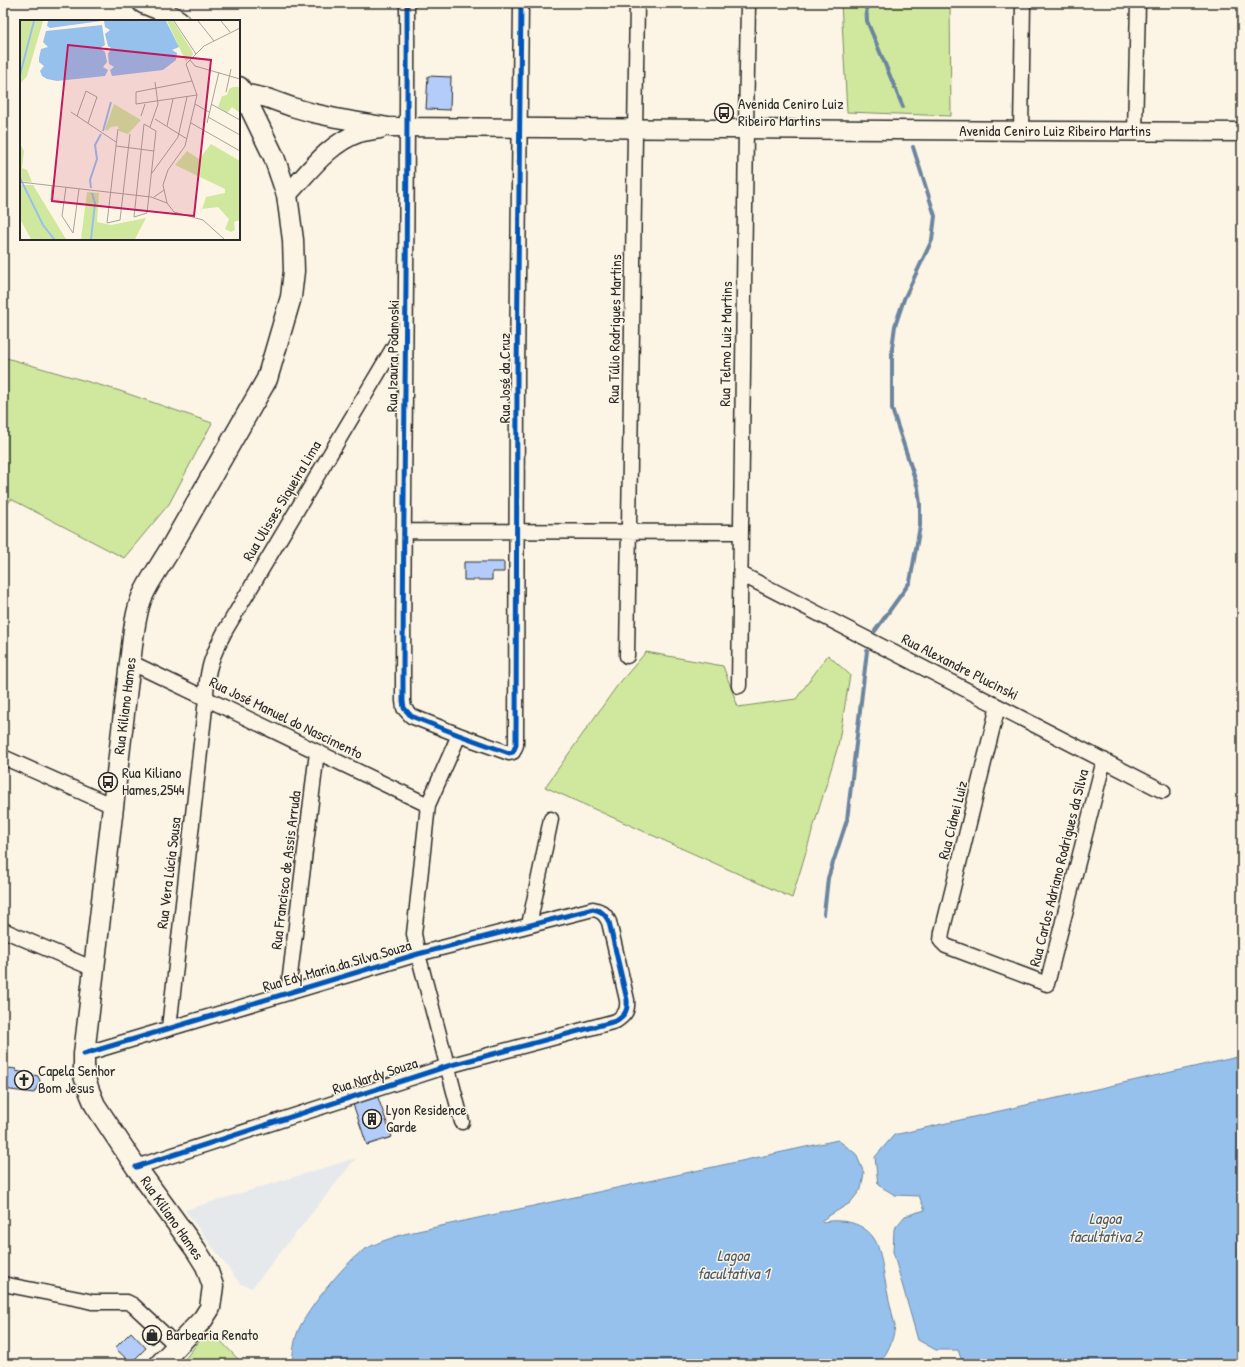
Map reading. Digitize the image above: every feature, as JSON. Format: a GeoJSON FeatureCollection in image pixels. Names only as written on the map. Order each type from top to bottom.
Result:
{"type":"FeatureCollection","features":[{"type":"Feature","properties":{"kind":"main road"},"geometry":{"type":"LineString","coordinates":[[142,3],[162,11],[178,20]]}},
{"type":"Feature","properties":{"kind":"main road","name":"Rua Kiliano Hames"},"geometry":{"type":"LineString","coordinates":[[160,1364],[203,1319],[210,1308],[213,1286],[206,1266],[196,1250],[136,1167],[95,1105],[84,1076],[84,1054],[130,662],[135,626],[142,598],[152,578],[268,379],[275,351],[285,323],[291,297],[294,271],[293,240],[288,195],[274,157],[241,90]]}},
{"type":"Feature","properties":{"kind":"street","name":"Rua Izaura Podanoski"},"geometry":{"type":"LineString","coordinates":[[407,3],[408,127],[403,531],[403,701],[404,708],[411,716],[459,735]]}},
{"type":"Feature","properties":{"kind":"street","name":"Rua José da Cruz"},"geometry":{"type":"LineString","coordinates":[[459,735],[509,753],[513,752],[516,745],[516,531],[521,3]]}},
{"type":"Feature","properties":{"kind":"street","name":"Rua Túlio Rodrigues Martins"},"geometry":{"type":"LineString","coordinates":[[627,656],[637,3]]}},
{"type":"Feature","properties":{"kind":"street","name":"Rua Telmo Luiz Martins"},"geometry":{"type":"LineString","coordinates":[[739,686],[748,3]]}},
{"type":"Feature","properties":{"kind":"street"},"geometry":{"type":"LineString","coordinates":[[1021,131],[1023,3]]}},
{"type":"Feature","properties":{"kind":"street"},"geometry":{"type":"LineString","coordinates":[[1135,132],[1138,3]]}},
{"type":"Feature","properties":{"kind":"street","name":"Avenida Ceniro Luiz Ribeiro Martins"},"geometry":{"type":"LineString","coordinates":[[241,90],[313,113],[388,127],[1242,132]]}},
{"type":"Feature","properties":{"kind":"street","name":"Avenida Ceniro Luiz Ribeiro Martins"},"geometry":{"type":"LineString","coordinates":[[288,195],[311,169],[334,147],[358,133],[388,127]]}},
{"type":"Feature","properties":{"kind":"street","name":"Rua Ulisses Siqueira Lima"},"geometry":{"type":"LineString","coordinates":[[206,699],[208,670],[225,631],[406,328]]}},
{"type":"Feature","properties":{"kind":"street"},"geometry":{"type":"LineString","coordinates":[[403,531],[741,532]]}},
{"type":"Feature","properties":{"kind":"street","name":"Rua Alexandre Plucinski"},"geometry":{"type":"LineString","coordinates":[[741,574],[1163,791]]}},
{"type":"Feature","properties":{"kind":"street","name":"Rua José Manuel do Nascimento"},"geometry":{"type":"LineString","coordinates":[[130,662],[428,805]]}},
{"type":"Feature","properties":{"kind":"street","name":"Rua Vera Lúcia Sousa"},"geometry":{"type":"LineString","coordinates":[[169,1028],[206,699]]}},
{"type":"Feature","properties":{"kind":"street","name":"Rua Cidnei Luiz"},"geometry":{"type":"LineString","coordinates":[[998,706],[942,932],[942,941],[946,946],[1047,984]]}},
{"type":"Feature","properties":{"kind":"street"},"geometry":{"type":"LineString","coordinates":[[459,735],[428,805],[414,934],[462,1122]]}},
{"type":"Feature","properties":{"kind":"street","name":"Rua Francisco de Assis Arruda"},"geometry":{"type":"LineString","coordinates":[[288,992],[317,752]]}},
{"type":"Feature","properties":{"kind":"street"},"geometry":{"type":"LineString","coordinates":[[3,756],[113,806]]}},
{"type":"Feature","properties":{"kind":"street","name":"Rua Carlos Adriano Rodrigues da Silva"},"geometry":{"type":"LineString","coordinates":[[1047,984],[1104,760]]}},
{"type":"Feature","properties":{"kind":"street"},"geometry":{"type":"LineString","coordinates":[[529,925],[551,819]]}},
{"type":"Feature","properties":{"kind":"street","name":"Rua Edy Maria da Silva Souza"},"geometry":{"type":"LineString","coordinates":[[84,1054],[418,954],[593,909],[600,910],[605,914],[609,922],[628,1000],[628,1008],[624,1016]]}},
{"type":"Feature","properties":{"kind":"street"},"geometry":{"type":"LineString","coordinates":[[3,930],[94,968]]}},
{"type":"Feature","properties":{"kind":"street","name":"Rua Nardy Souza"},"geometry":{"type":"LineString","coordinates":[[136,1167],[448,1066],[616,1021],[624,1016]]}},
{"type":"Feature","properties":{"kind":"street"},"geometry":{"type":"LineString","coordinates":[[3,1284],[92,1302],[127,1302],[133,1305],[177,1346]]}},
{"type":"Feature","properties":{"kind":"shaded area"},"geometry":{"type":"Polygon","coordinates":[[[356,1158],[252,1288],[240,1284],[185,1210],[356,1158]]]}},
{"type":"Feature","properties":{"kind":"green space"},"geometry":{"type":"Polygon","coordinates":[[[841,3],[950,3],[951,116],[847,112],[841,3]]]}},
{"type":"Feature","properties":{"kind":"green space"},"geometry":{"type":"Polygon","coordinates":[[[3,357],[120,391],[212,423],[169,504],[124,558],[11,499],[3,511],[3,357]]]}},
{"type":"Feature","properties":{"kind":"green space"},"geometry":{"type":"Polygon","coordinates":[[[646,652],[723,666],[738,707],[796,699],[828,655],[850,675],[838,746],[792,898],[545,787],[617,686],[646,652]]]}},
{"type":"Feature","properties":{"kind":"green space"},"geometry":{"type":"Polygon","coordinates":[[[209,1329],[239,1360],[240,1364],[181,1364],[209,1329]]]}},
{"type":"Feature","properties":{"kind":"water","name":"Lagoa facultativa 2"},"geometry":{"type":"Polygon","coordinates":[[[1242,1056],[1242,1364],[963,1364],[958,1350],[936,1350],[918,1340],[893,1252],[894,1229],[905,1216],[925,1210],[919,1196],[895,1195],[878,1185],[875,1157],[894,1135],[1242,1056]]]}},
{"type":"Feature","properties":{"kind":"water","name":"Lagoa facultativa 1"},"geometry":{"type":"Polygon","coordinates":[[[838,1140],[856,1154],[864,1173],[861,1189],[850,1203],[822,1220],[822,1222],[843,1221],[856,1224],[862,1227],[873,1237],[877,1245],[895,1326],[890,1346],[885,1356],[878,1364],[292,1364],[298,1331],[309,1312],[326,1288],[353,1258],[376,1244],[404,1234],[838,1140]]]}},
{"type":"Feature","properties":{"kind":"building"},"geometry":{"type":"Polygon","coordinates":[[[428,76],[451,77],[450,110],[426,109],[428,76]]]}},
{"type":"Feature","properties":{"kind":"building"},"geometry":{"type":"Polygon","coordinates":[[[464,562],[504,562],[504,572],[492,572],[492,580],[464,580],[464,562]]]}},
{"type":"Feature","properties":{"kind":"building","name":"Capela Senhor Bom Jesus"},"geometry":{"type":"Polygon","coordinates":[[[8,1068],[38,1076],[40,1081],[34,1093],[3,1089],[8,1079],[8,1068]]]}},
{"type":"Feature","properties":{"kind":"building","name":"Lyon Residence Garde"},"geometry":{"type":"Polygon","coordinates":[[[376,1092],[392,1137],[367,1145],[352,1101],[376,1092]]]}},
{"type":"Feature","properties":{"kind":"building","name":"Barbearia Renato"},"geometry":{"type":"Polygon","coordinates":[[[151,1327],[160,1336],[152,1344],[143,1335],[151,1327]]]}},
{"type":"Feature","properties":{"kind":"building"},"geometry":{"type":"Polygon","coordinates":[[[131,1332],[146,1348],[131,1363],[115,1348],[131,1332]]]}},
{"type":"Feature","properties":{"kind":"waterway"},"geometry":{"type":"LineString","coordinates":[[866,3],[867,21],[903,107]]}},
{"type":"Feature","properties":{"kind":"waterway"},"geometry":{"type":"LineString","coordinates":[[875,631],[910,582],[920,526],[918,488],[892,409],[892,348],[895,326],[904,299],[932,240],[935,216],[913,147]]}},
{"type":"Feature","properties":{"kind":"waterway"},"geometry":{"type":"LineString","coordinates":[[824,914],[828,878],[847,820],[867,651]]}},
{"type":"Feature","properties":{"kind":"cycle path"},"geometry":{"type":"LineString","coordinates":[[407,3],[403,701],[404,708],[411,716],[509,753],[513,752],[516,745],[517,374],[521,3]]}},
{"type":"Feature","properties":{"kind":"cycle path"},"geometry":{"type":"LineString","coordinates":[[84,1054],[418,954],[593,909],[603,913],[609,922],[627,1000],[625,1012],[622,1017],[616,1021],[448,1066],[136,1167]]}},
{"type":"Feature","properties":{"kind":"place","name":"Avenida Ceniro Luiz Ribeiro Martins"},"geometry":{"type":"Point","coordinates":[724,113]}},
{"type":"Feature","properties":{"kind":"place","name":"Rua Kiliano Hames,2544"},"geometry":{"type":"Point","coordinates":[108,782]}},
{"type":"Feature","properties":{"kind":"place","name":"Capela Senhor Bom Jesus"},"geometry":{"type":"Point","coordinates":[24,1080]}},
{"type":"Feature","properties":{"kind":"place","name":"Lyon Residence Garde"},"geometry":{"type":"Point","coordinates":[372,1119]}},
{"type":"Feature","properties":{"kind":"place","name":"Barbearia Renato"},"geometry":{"type":"Point","coordinates":[152,1335]}}]}
